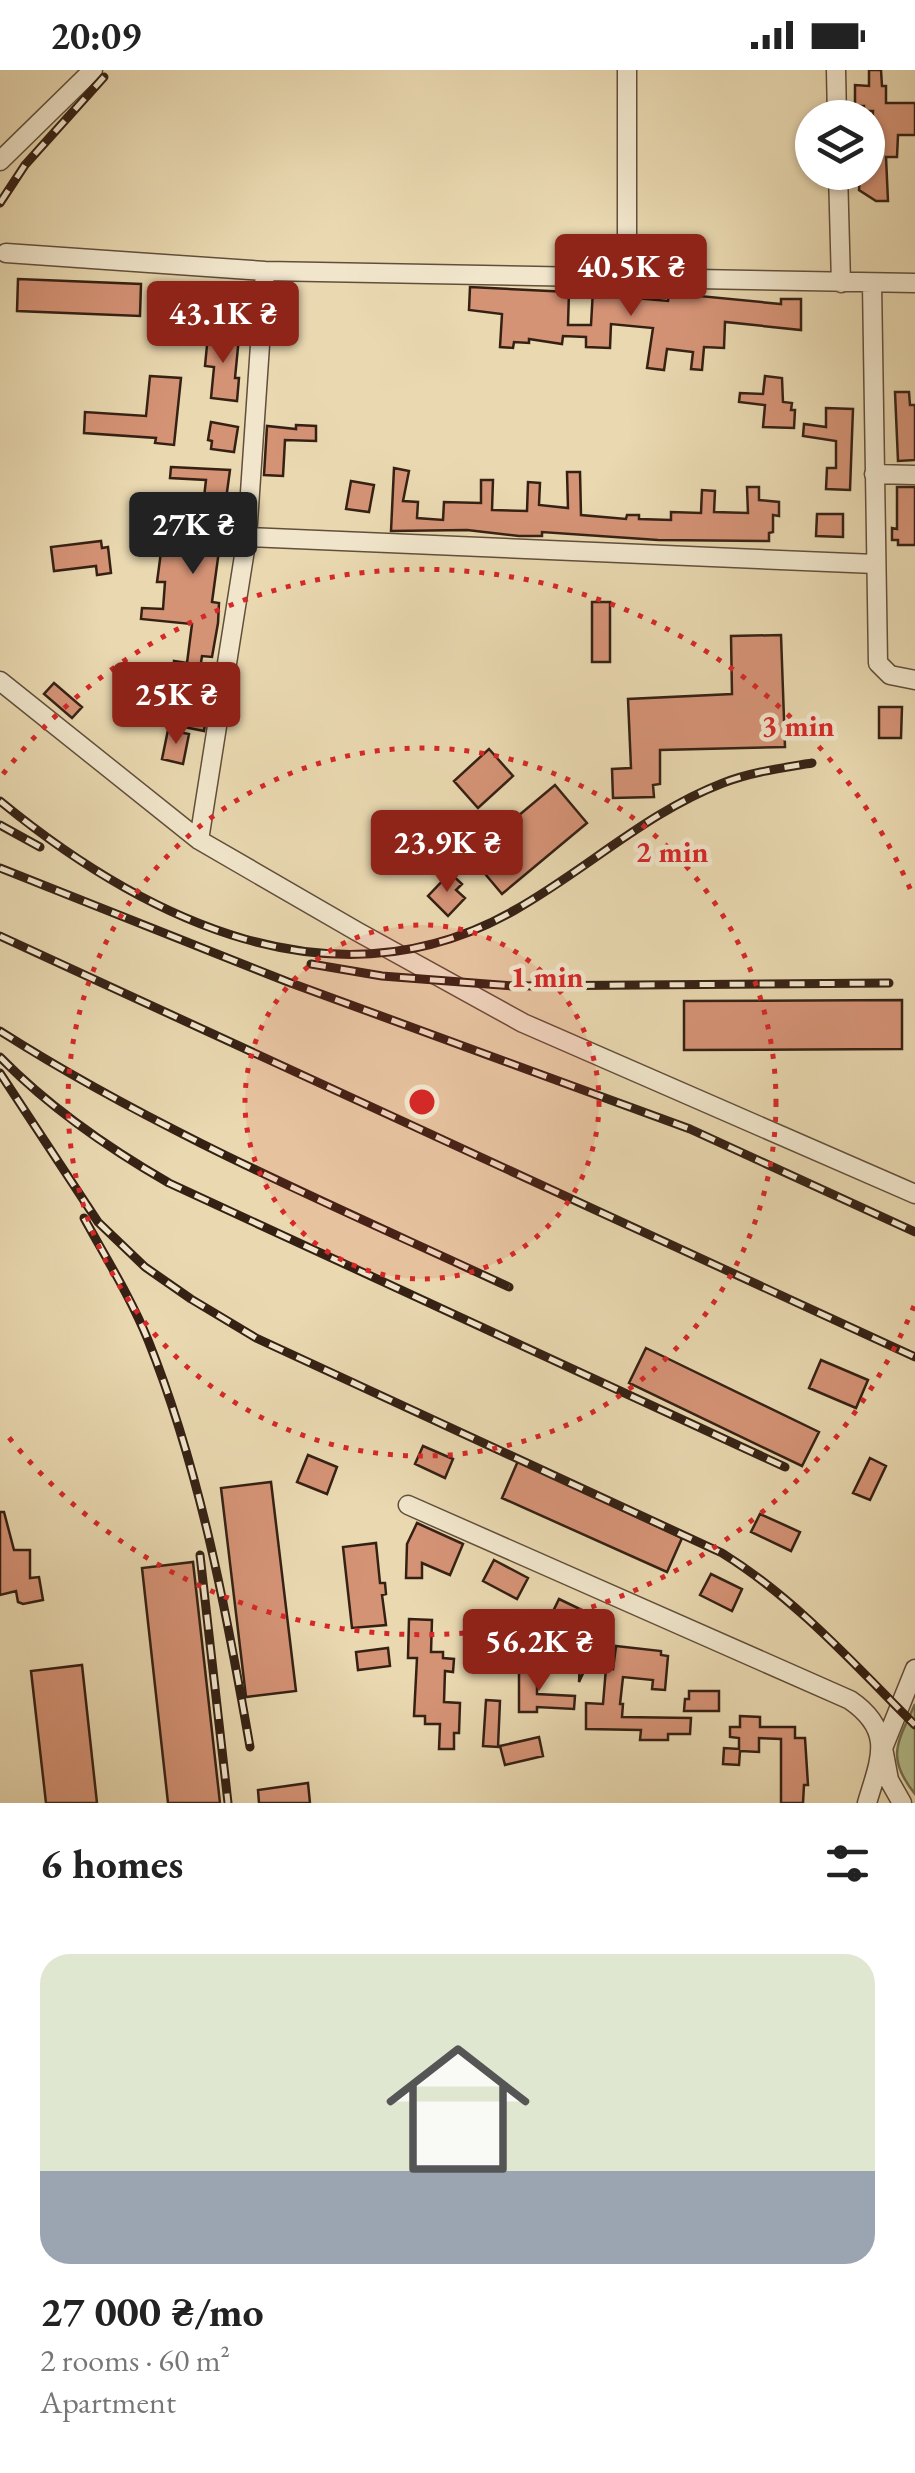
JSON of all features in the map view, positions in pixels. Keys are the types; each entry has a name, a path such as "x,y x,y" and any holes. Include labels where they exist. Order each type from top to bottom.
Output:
{"street":[{"path":"0,161 93,70"},
{"path":"627,70 627,277"},
{"path":"836,70 837,100"},
{"path":"838,190 841,283"},
{"path":"6,254 264,271 915,283"},
{"path":"200,840 247,537 264,271"},
{"path":"872,283 878,663 890,675 915,680"},
{"path":"874,474 915,475"},
{"path":"247,537 875,564"},
{"path":"0,680 200,840 523,1023 915,1194"},
{"path":"408,1505 850,1700 866,1710 876,1727 889,1780 902,1803"},
{"path":"867,1803 882,1748 915,1668"}],"green space":[{"path":"915,1704 915,1794 900,1770 897,1749"}],"building":[{"path":"869,70 881,70 886,103 915,103 915,135 898,135 897,157 886,157 888,201 876,201 859,190 885,190 885,100 855,100 855,85 869,86"},
{"path":"18,279 141,284 140,316 17,311"},
{"path":"230,283 252,285 250,314 237,313 238,305 228,304"},
{"path":"470,287 569,292 568,325 591,325 593,290 613,291 613,296 668,301 669,293 781,304 781,299 801,299 801,330 725,322 724,348 704,347 702,370 691,369 693,352 667,349 664,370 647,368 653,328 611,324 610,348 586,347 586,337 563,336 562,344 529,339 529,343 514,342 513,348 500,347 502,314 469,310"},
{"path":"208,335 239,337 237,401 211,398 214,367 205,366"},
{"path":"150,376 181,378 174,445 155,443 156,438 84,433 85,412 146,416"},
{"path":"765,376 782,378 783,402 792,403 791,410 795,410 794,428 763,427 765,405 739,402 740,393 763,394"},
{"path":"895,392 909,392 910,405 915,405 915,460 898,461"},
{"path":"826,408 853,409 850,490 826,489 827,468 836,468 836,441 803,436 804,424 826,427"},
{"path":"211,422 238,427 234,452 211,449"},
{"path":"296,425 316,426 316,441 285,440 283,476 264,475 267,426 296,429"},
{"path":"171,467 230,470 212,602 219,603 218,623 212,657 202,656 196,695 163,690 166,666 174,668 174,661 187,663 192,624 141,619 142,608 163,609 165,582 157,582 163,537 195,541 197,517 175,512 178,501 203,506 206,480 170,478"},
{"path":"394,468 409,471 403,501 418,502 417,518 443,520 444,502 481,503 481,480 493,480 492,510 527,511 528,482 540,483 539,505 568,508 567,472 580,472 581,515 626,519 627,515 639,515 639,519 671,520 671,512 701,513 702,490 715,491 714,512 748,513 747,487 759,487 759,500 779,502 779,516 773,515 769,541 658,540 542,532 542,536 519,536 467,530 391,531"},
{"path":"351,481 374,485 369,512 346,509"},
{"path":"897,487 915,487 915,545 898,545 898,540 892,540 892,528 897,529"},
{"path":"817,514 843,514 843,537 816,536"},
{"path":"101,541 102,548 108,547 111,573 97,575 96,566 54,571 51,547"},
{"path":"592,602 610,602 610,662 592,662"},
{"path":"781,635 785,747 660,750 660,784 653,785 654,797 613,798 612,769 631,768 628,699 732,694 731,636"},
{"path":"54,683 82,707 72,718 44,694"},
{"path":"190,699 208,703 204,731 184,727"},
{"path":"879,707 902,707 901,738 879,738"},
{"path":"168,730 189,734 183,764 162,759"},
{"path":"489,749 513,776 478,808 454,781"},
{"path":"555,785 587,823 502,894 470,856"},
{"path":"450,873 462,884 456,890 465,898 448,916 428,896"},
{"path":"902,1000 902,1049 684,1050 684,1001"},
{"path":"646,1348 819,1432 802,1466 629,1383"},
{"path":"821,1360 868,1380 856,1408 809,1388"},
{"path":"423,1446 453,1459 445,1478 415,1464"},
{"path":"308,1455 337,1467 327,1494 297,1482"},
{"path":"870,1458 886,1466 870,1500 853,1493"},
{"path":"518,1461 682,1538 667,1572 502,1498"},
{"path":"271,1482 296,1691 246,1697 221,1488"},
{"path":"0,1512 4,1512 14,1550 30,1550 30,1578 39,1577 43,1600 23,1604 18,1602 16,1591 0,1595"},
{"path":"760,1514 800,1532 791,1551 751,1532"},
{"path":"417,1523 463,1544 450,1575 422,1563 422,1578 406,1578 407,1544"},
{"path":"376,1543 380,1583 385,1583 386,1594 382,1595 386,1625 352,1628 343,1547"},
{"path":"494,1560 528,1578 517,1599 483,1581"},
{"path":"193,1562 220,1803 168,1803 142,1568"},
{"path":"711,1574 742,1589 732,1611 700,1595"},
{"path":"559,1599 607,1622 579,1682 580,1659 574,1659 574,1639 546,1626"},
{"path":"409,1619 432,1620 431,1652 443,1652 443,1658 454,1659 453,1672 445,1671 444,1702 460,1703 454,1749 439,1749 440,1724 425,1724 425,1716 414,1716 417,1658 408,1658"},
{"path":"616,1646 661,1651 661,1655 668,1656 665,1690 652,1689 653,1680 623,1677 622,1717 691,1718 690,1734 668,1734 668,1740 640,1740 641,1730 586,1729 586,1703 603,1704 606,1668 613,1669"},
{"path":"388,1648 390,1666 358,1670 356,1652"},
{"path":"82,1665 97,1803 46,1803 31,1671"},
{"path":"519,1668 537,1668 537,1694 575,1696 574,1709 537,1707 537,1712 519,1712"},
{"path":"689,1691 719,1691 719,1711 684,1711"},
{"path":"486,1700 500,1701 498,1747 483,1746"},
{"path":"740,1716 760,1717 760,1727 795,1727 795,1738 805,1738 808,1785 804,1785 803,1803 781,1803 781,1739 759,1738 759,1752 740,1751 739,1765 723,1764 724,1748 739,1749 739,1738 730,1737 730,1727 740,1727"},
{"path":"539,1737 543,1756 505,1765 500,1746"},
{"path":"308,1783 310,1803 259,1803 258,1790"}],"railway":[{"path":"0,203 25,165 104,77"},
{"path":"0,801 116,883 179,915 244,939 311,952 379,953 447,940 515,910 695,795 744,776 812,763"},
{"path":"0,825 40,847"},
{"path":"0,868 288,982 690,1129 915,1232"},
{"path":"0,936 915,1357"},
{"path":"311,964 382,976 513,986 889,983"},
{"path":"0,1031 186,1136 509,1287"},
{"path":"0,1057 80,1126 169,1183 785,1467"},
{"path":"0,1073 98,1222 145,1267 256,1338 722,1553 800,1612 915,1725"},
{"path":"84,1218 141,1324 182,1439 221,1592 250,1747"},
{"path":"200,1555 228,1803"}]}
